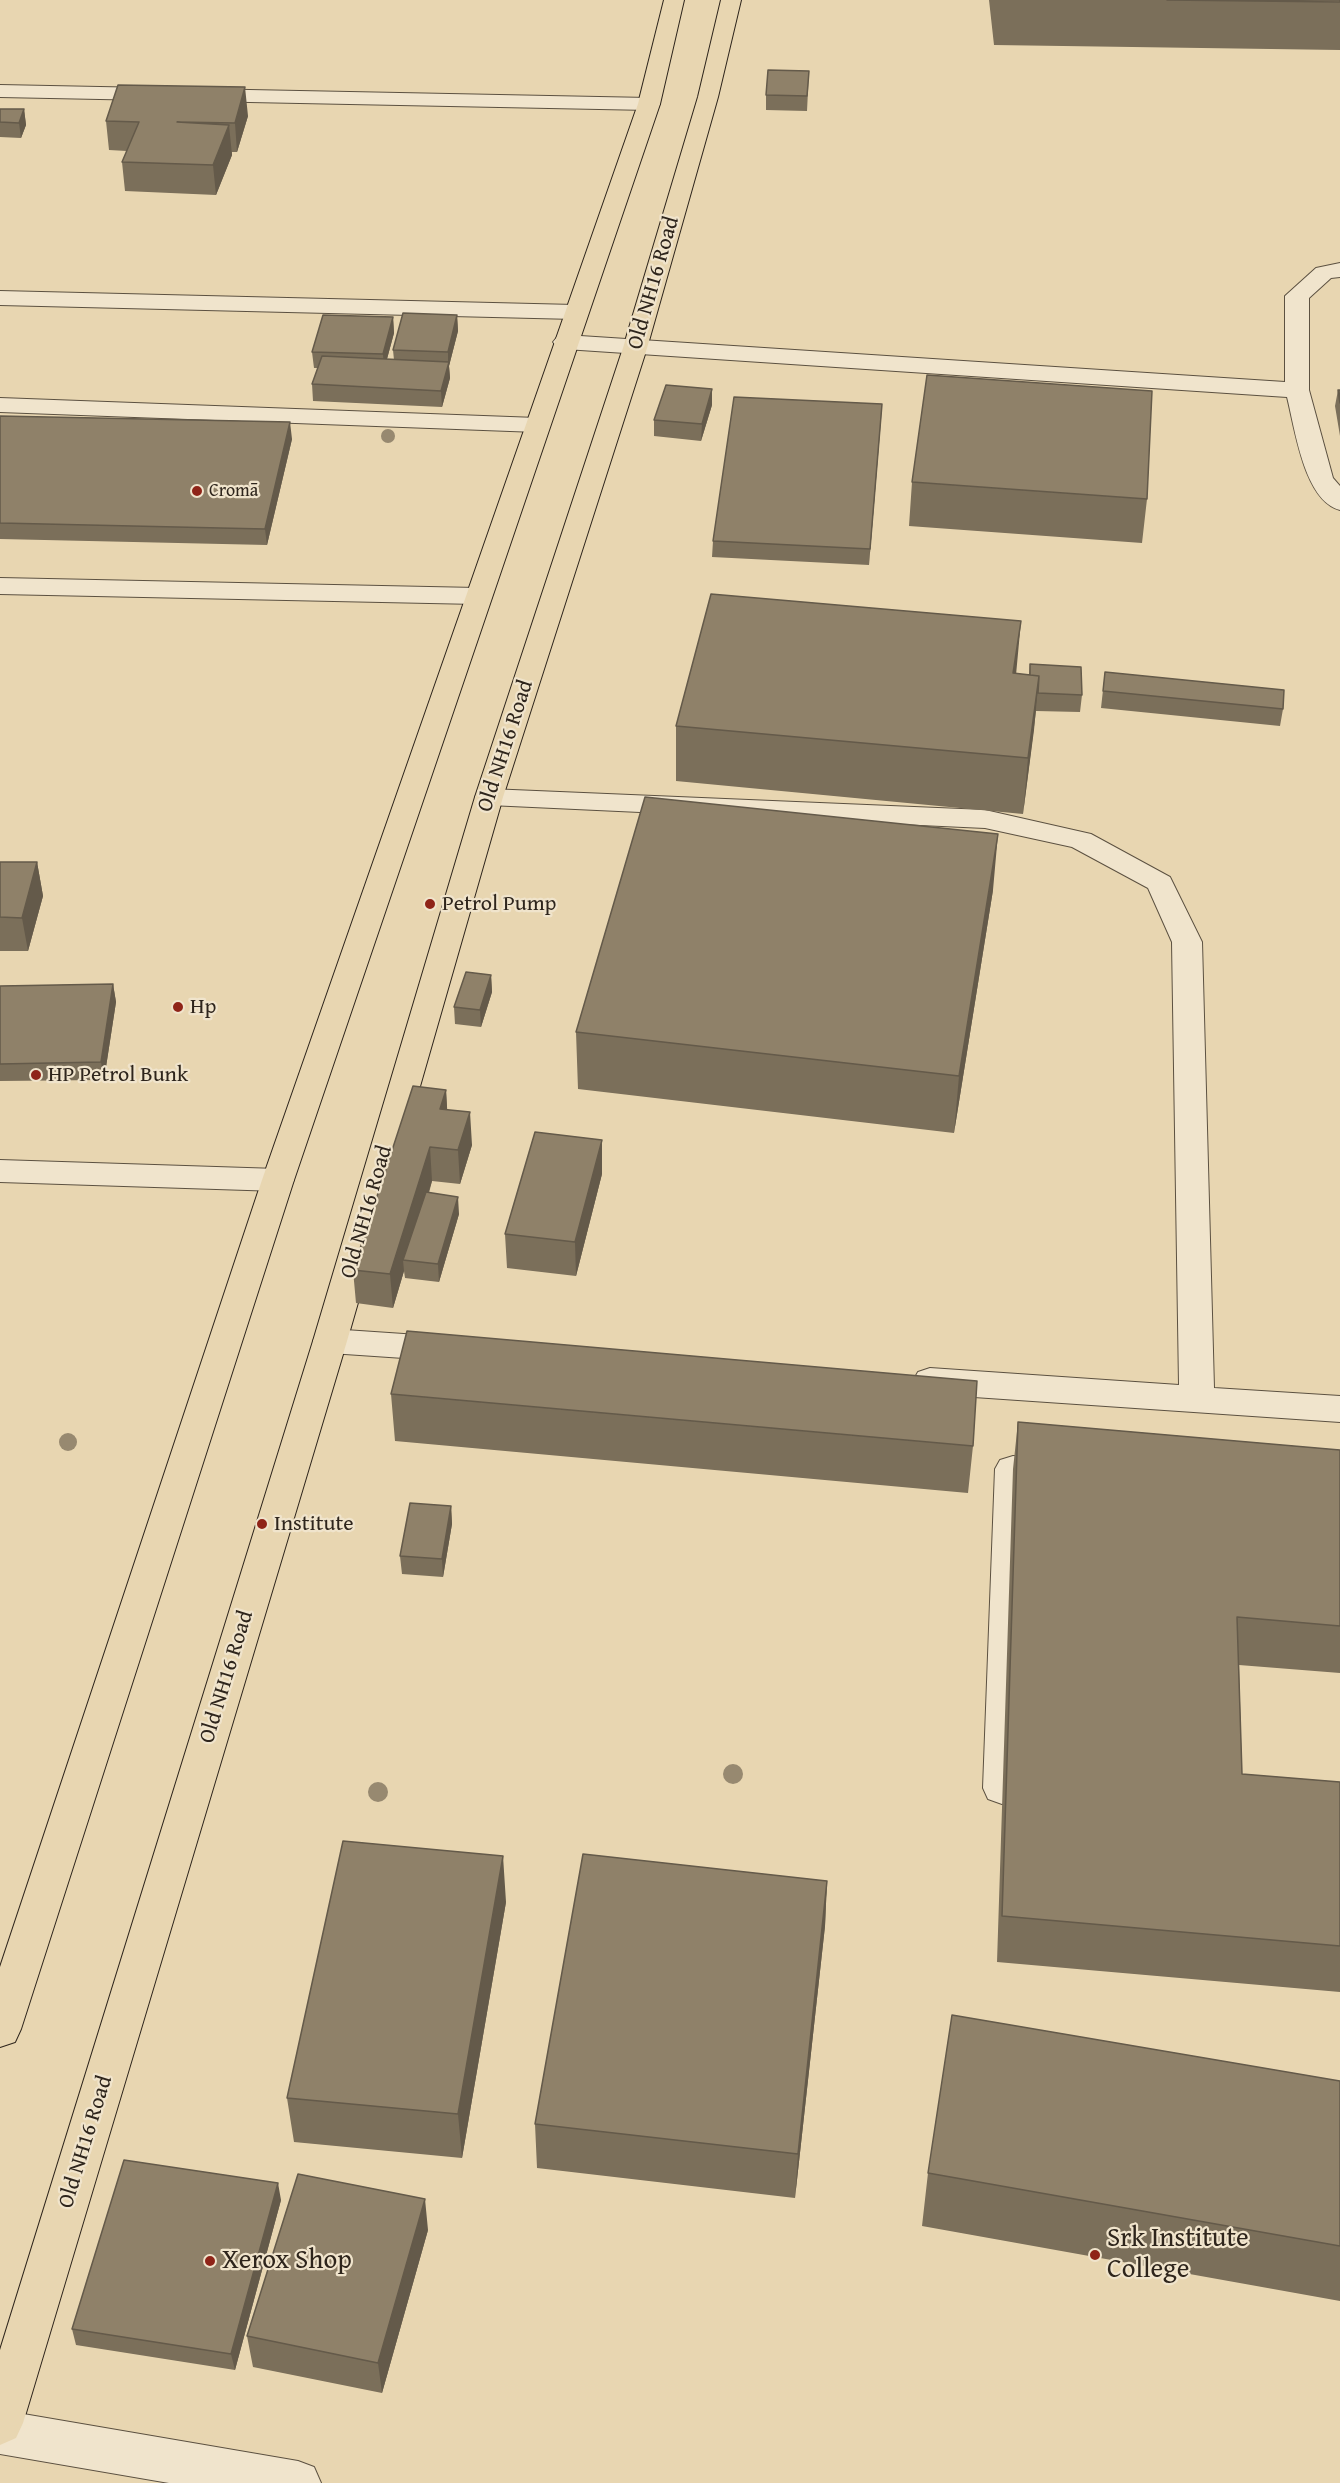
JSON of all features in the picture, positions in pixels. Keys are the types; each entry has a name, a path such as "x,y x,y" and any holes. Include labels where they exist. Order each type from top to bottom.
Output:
{"main road":[{"path":"0,2029 278,1180 373,909 477,596 649,104 674,0"},
{"name":"Old NH16 Road","path":"0,2423 330,1341 489,797 635,348 708,97 731,0"}],"street":[{"path":"0,91 649,104"},
{"path":"1340,270 1324,273 1297,296 1298,390 1321,480 1340,502"},
{"path":"0,298 575,312"},
{"path":"565,342 1298,390"},
{"path":"0,405 537,425"},
{"path":"0,586 477,596"},
{"path":"489,797 985,819 1081,840 1160,883 1187,942 1197,1399"},
{"path":"0,1171 278,1180"},
{"path":"330,1341 484,1351"},
{"path":"900,1379 1340,1409"},
{"path":"1001,1821 1013,1469 1095,1476"},
{"path":"0,2432 298,2483"}],"building":[{"path":"1167,0 1340,0 1340,2"},
{"path":"768,70 809,71 807,96 766,95"},
{"path":"118,85 245,87 235,123 177,122 229,125 213,165 122,162 139,122 106,121"},
{"path":"0,109 24,109 19,123 0,122"},
{"path":"403,313 457,315 448,352 393,350"},
{"path":"323,315 393,317 383,354 312,352"},
{"path":"322,356 449,362 441,391 312,384"},
{"path":"927,375 1152,391 1147,499 912,482"},
{"path":"666,385 712,389 702,424 654,420"},
{"path":"734,397 882,404 870,549 713,541"},
{"path":"0,416 290,422 265,529 0,523"},
{"path":"711,594 1021,621 1013,673 1039,676 1028,758 676,726"},
{"path":"1030,664 1081,667 1082,695 1038,693 1039,676 1030,675"},
{"path":"1105,672 1284,690 1283,709 1103,691"},
{"path":"645,797 998,834 959,1076 576,1032"},
{"path":"0,862 37,862 22,918 0,917"},
{"path":"466,972 491,975 480,1010 454,1007"},
{"path":"113,984 101,1062 0,1064 0,986"},
{"path":"413,1086 446,1090 440,1109 470,1112 458,1150 430,1147 390,1274 353,1270"},
{"path":"535,1132 602,1140 575,1242 505,1234"},
{"path":"426,1192 458,1197 438,1264 403,1260"},
{"path":"407,1331 977,1381 973,1446 391,1394"},
{"path":"1018,1422 1340,1450 1340,1626 1237,1617 1242,1774 1340,1782 1340,1946 1002,1916"},
{"path":"410,1503 451,1506 442,1559 400,1556"},
{"path":"343,1841 503,1856 458,2114 287,2098"},
{"path":"583,1854 827,1881 798,2154 535,2124"},
{"path":"952,2015 1340,2081 1340,2246 928,2173"},
{"path":"124,2160 278,2183 231,2354 72,2329"},
{"path":"298,2174 425,2199 378,2363 247,2336"}],"place":[{"name":"Cromā","path":"197,491"},
{"name":"Petrol Pump","path":"430,904"},
{"name":"Hp","path":"178,1007"},
{"name":"HP Petrol Bunk","path":"36,1075"},
{"name":"Institute","path":"262,1524"},
{"name":"Srk Institute College","path":"1095,2255"},
{"name":"Xerox Shop","path":"210,2261"}]}
